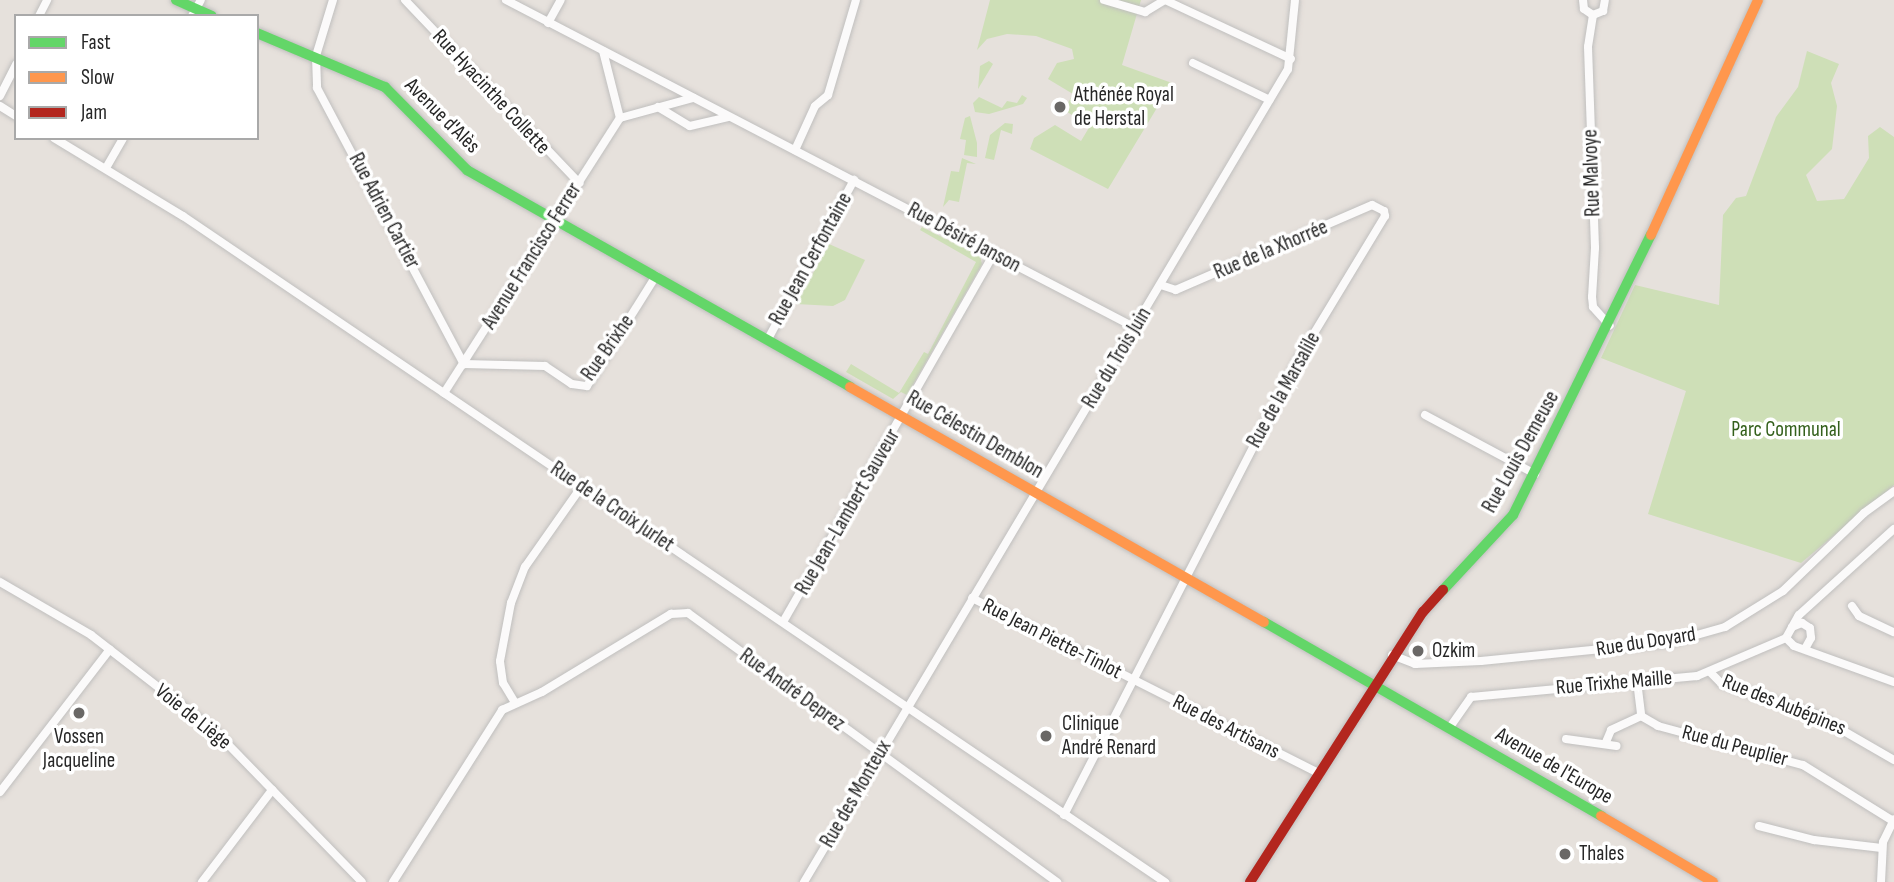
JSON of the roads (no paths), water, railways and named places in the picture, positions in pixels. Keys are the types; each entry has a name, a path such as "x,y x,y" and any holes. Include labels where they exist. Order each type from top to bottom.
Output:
{"street":[{"path":"176,0 197,8"},
{"path":"316,56 333,0"},
{"name":"Rue Hyacinthe Collette","path":"405,0 579,183"},
{"name":"Rue Désiré Janson","path":"506,0 1134,327"},
{"path":"548,23 561,0"},
{"path":"795,150 815,106 828,95 856,0"},
{"path":"1104,0 1145,12 1165,0 1291,59"},
{"name":"Rue du Trois Juin","path":"908,706 1270,100 1291,59 1295,0"},
{"path":"1583,0 1584,9 1593,15 1603,11 1605,0"},
{"name":"Rue Louis Demeuse","path":"1250,882 1392,655 1423,612 1513,515 1610,326 1758,0"},
{"name":"Rue Malvoye","path":"1593,15 1588,38 1595,248 1592,297 1593,307 1610,326"},
{"name":"Avenue d'Alès","path":"259,34 386,87 467,170 556,219"},
{"path":"603,51 620,118 693,98"},
{"name":"Rue Adrien Cartier","path":"316,56 317,88 464,364"},
{"path":"1193,63 1270,100"},
{"path":"0,96 14,68"},
{"path":"658,107 690,126 728,117"},
{"name":"Avenue Francisco Ferrer","path":"444,393 620,118"},
{"name":"Rue de la Croix Jurlet","path":"57,140 106,168 444,393 1166,882"},
{"path":"106,168 122,140"},
{"name":"Rue Jean Cerfontaine","path":"768,339 854,180"},
{"name":"Rue de la Xhorrée","path":"1161,285 1176,290 1367,207 1381,207"},
{"name":"Rue de la Marsalile","path":"1185,576 1299,358 1385,216 1381,207"},
{"name":"Rue Célestin Demblon","path":"556,219 1374,686"},
{"name":"Rue Jean-Lambert Sauveur","path":"783,622 995,254"},
{"name":"Rue Brixhe","path":"464,364 545,366 572,384 587,386 656,276"},
{"path":"1425,415 1535,474"},
{"path":"393,882 502,710 514,702 503,683 500,661 511,603 525,567 582,486"},
{"name":"Rue du Doyard","path":"1392,655 1415,664 1481,661 1672,642 1725,627 1783,591 1894,491"},
{"path":"1894,529 1799,615 1786,638 1794,646 1805,647 1894,682"},
{"path":"1065,815 1185,576"},
{"name":"Voie de Liège","path":"0,582 110,649 216,732 362,882"},
{"name":"Rue Jean Piette-Tinlot","path":"972,598 1133,680"},
{"path":"1852,606 1859,616 1894,632"},
{"name":"Rue André Deprez","path":"514,702 542,692 671,614 688,613 1057,882"},
{"path":"1790,629 1798,623 1810,628 1811,638 1805,647"},
{"name":"Rue Trixhe Maille","path":"1450,727 1471,697 1710,672 1786,638"},
{"path":"0,792 110,649"},
{"name":"Rue des Aubépines","path":"1710,672 1721,683 1816,715 1894,760"},
{"name":"Rue des Artisans","path":"1133,680 1320,774"},
{"path":"1606,742 1611,730 1641,716 1637,681"},
{"name":"Avenue de l'Europe","path":"1374,686 1450,727 1713,882"},
{"name":"Rue des Monteux","path":"804,882 908,706"},
{"name":"Rue du Peuplier","path":"1641,716 1658,726 1796,762 1893,820"},
{"path":"1566,739 1606,742 1618,746"},
{"path":"202,882 272,790"},
{"path":"1881,882 1882,848 1893,820"},
{"path":"1759,826 1814,840 1882,848"}],"place":[{"name":"Athénée Royal de Herstal","path":"1060,107"},
{"name":"Ozkim","path":"1418,651"},
{"name":"Vossen Jacqueline","path":"79,713"},
{"name":"Clinique André Renard","path":"1046,736"},
{"name":"Thales","path":"1565,854"}],"park label":[{"name":"Parc Communal","path":"1786,430"}]}
